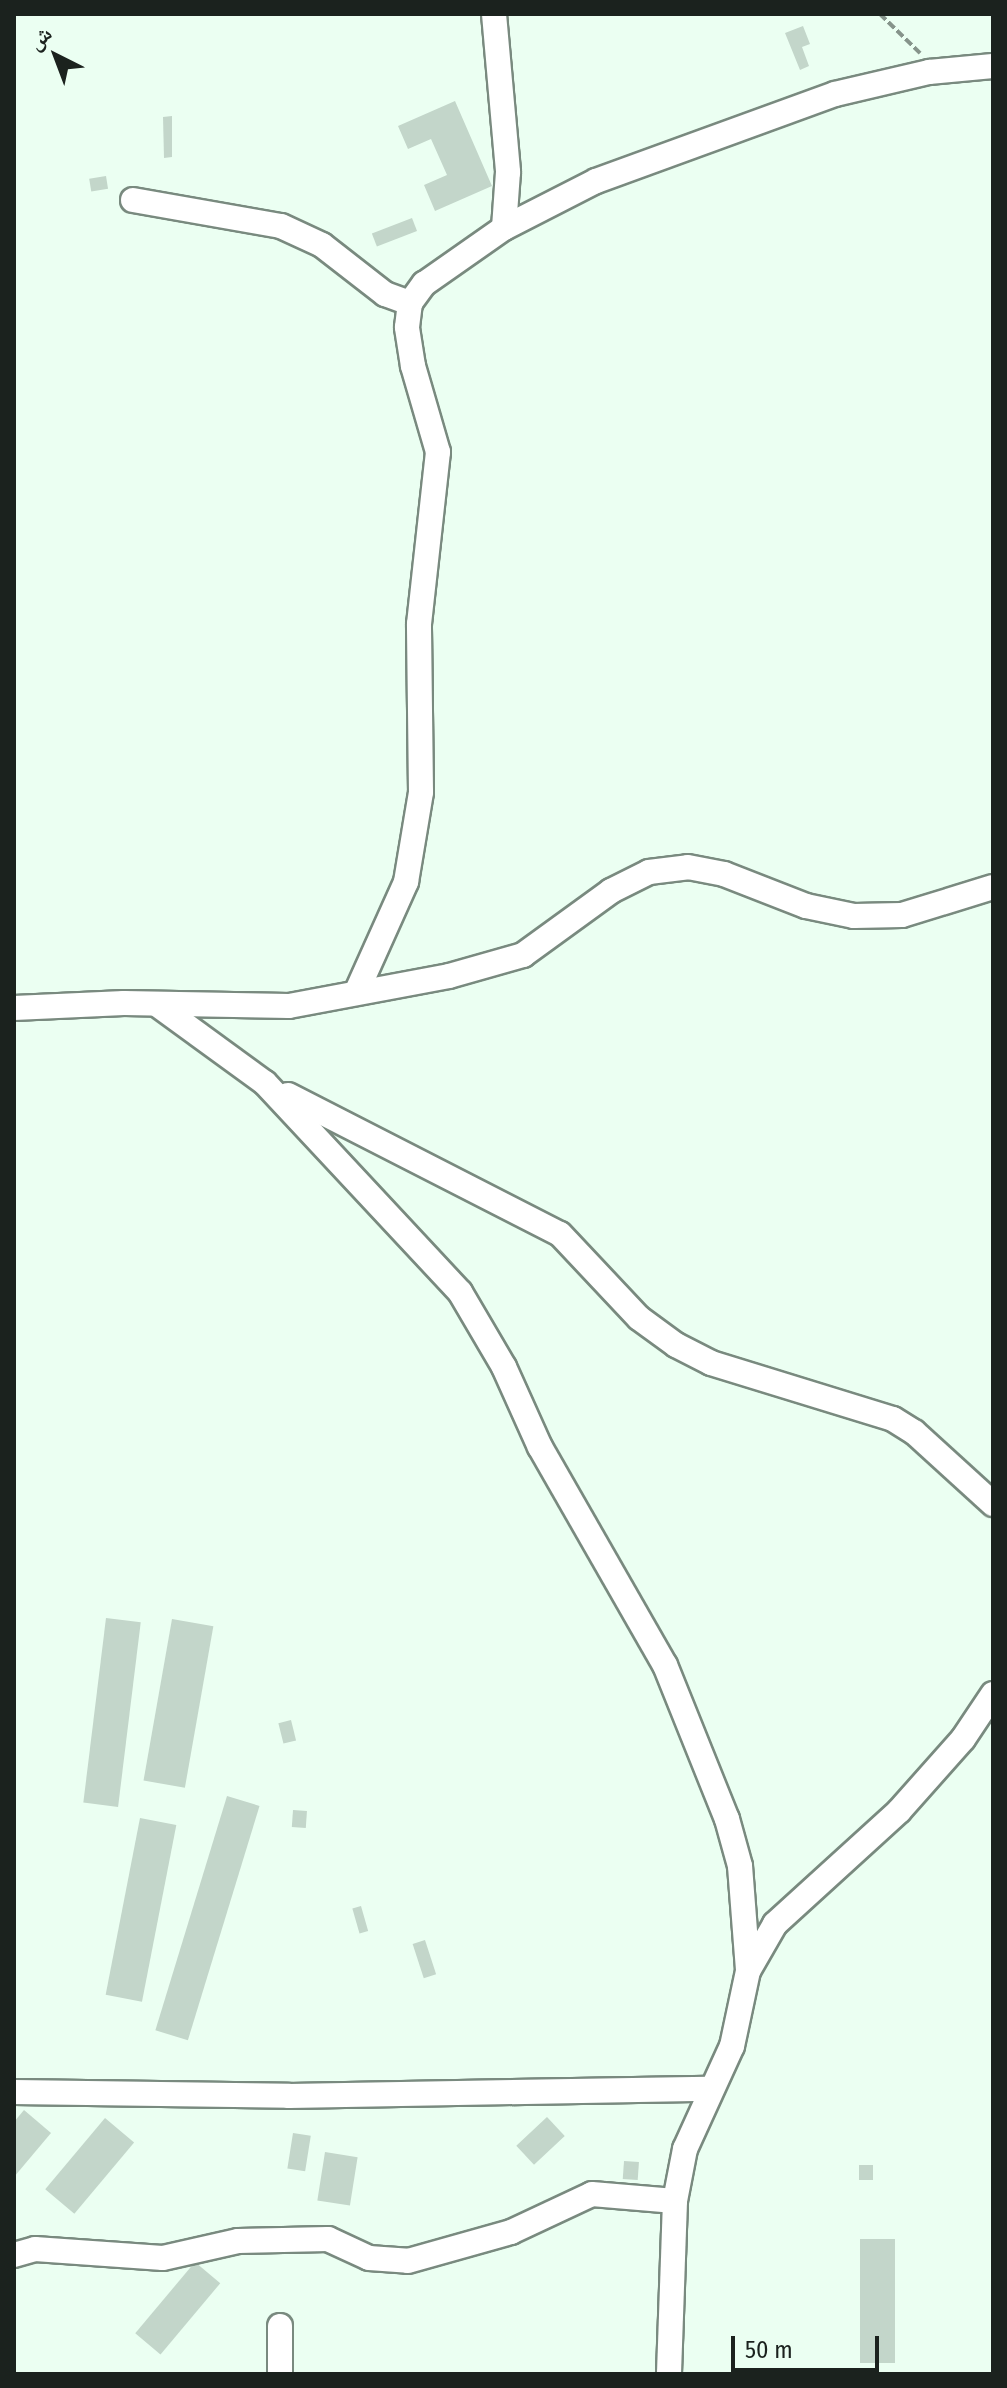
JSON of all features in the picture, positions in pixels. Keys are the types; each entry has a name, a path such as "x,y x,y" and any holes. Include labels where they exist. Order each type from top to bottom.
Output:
{"street":[{"path":"494,14 508,172 504,228"},
{"path":"357,991 406,882 421,792 419,624 438,452 413,366 407,327 410,303 424,284 504,228 596,181 835,94 950,70 993,66"},
{"path":"133,200 292,230 322,245 385,294 410,303"},
{"path":"14,1008 289,1006 449,976 523,955 611,891 649,872 688,867 724,874 806,906 854,916 902,915 993,887"},
{"path":"158,1005 265,1083 560,1234 639,1318 676,1345 711,1363 893,1419 914,1432 993,1504"},
{"path":"265,1083 460,1292 504,1367 540,1447 665,1665 712,1781 740,1866 748,1971 732,2046 709,2089 685,2149 675,2201 669,2374"},
{"path":"748,1971 775,1924 899,1811 963,1739 993,1694"},
{"path":"14,2092 289,2096 709,2089"},
{"path":"14,2255 35,2249 163,2258 238,2241 328,2239 369,2258 408,2261 511,2232 592,2194 675,2201"},
{"path":"280,2326 280,2374"}],"path":[{"path":"880,14 912,48 950,70"}],"building":[{"path":"803,26 810,44 802,47 809,66 800,70 785,33"},
{"path":"455,101 492,186 435,211 424,185 447,175 431,139 408,149 398,126"},
{"path":"172,116 172,157 164,158 163,117"},
{"path":"106,176 108,189 91,191 89,179"},
{"path":"412,218 417,231 377,246 372,233"},
{"path":"106,1618 141,1622 118,1807 83,1803"},
{"path":"172,1619 213,1626 185,1788 144,1781"},
{"path":"291,1720 296,1740 283,1744 278,1723"},
{"path":"227,1796 260,1806 188,2040 155,2030"},
{"path":"293,1810 307,1811 306,1828 292,1827"},
{"path":"140,1818 176,1825 142,2002 106,1995"},
{"path":"361,1906 368,1931 360,1933 352,1908"},
{"path":"425,1940 436,1974 424,1978 413,1944"},
{"path":"24,2110 51,2133 14,2177 14,2122"},
{"path":"547,2117 565,2136 534,2165 516,2146"},
{"path":"105,2118 134,2142 74,2214 45,2189"},
{"path":"293,2133 311,2136 305,2171 287,2169"},
{"path":"325,2152 358,2157 350,2206 317,2200"},
{"path":"624,2161 639,2162 638,2180 623,2179"},
{"path":"859,2165 873,2165 873,2180 859,2180"},
{"path":"860,2239 895,2239 895,2363 860,2363"},
{"path":"195,2262 220,2283 161,2354 135,2333"}]}
